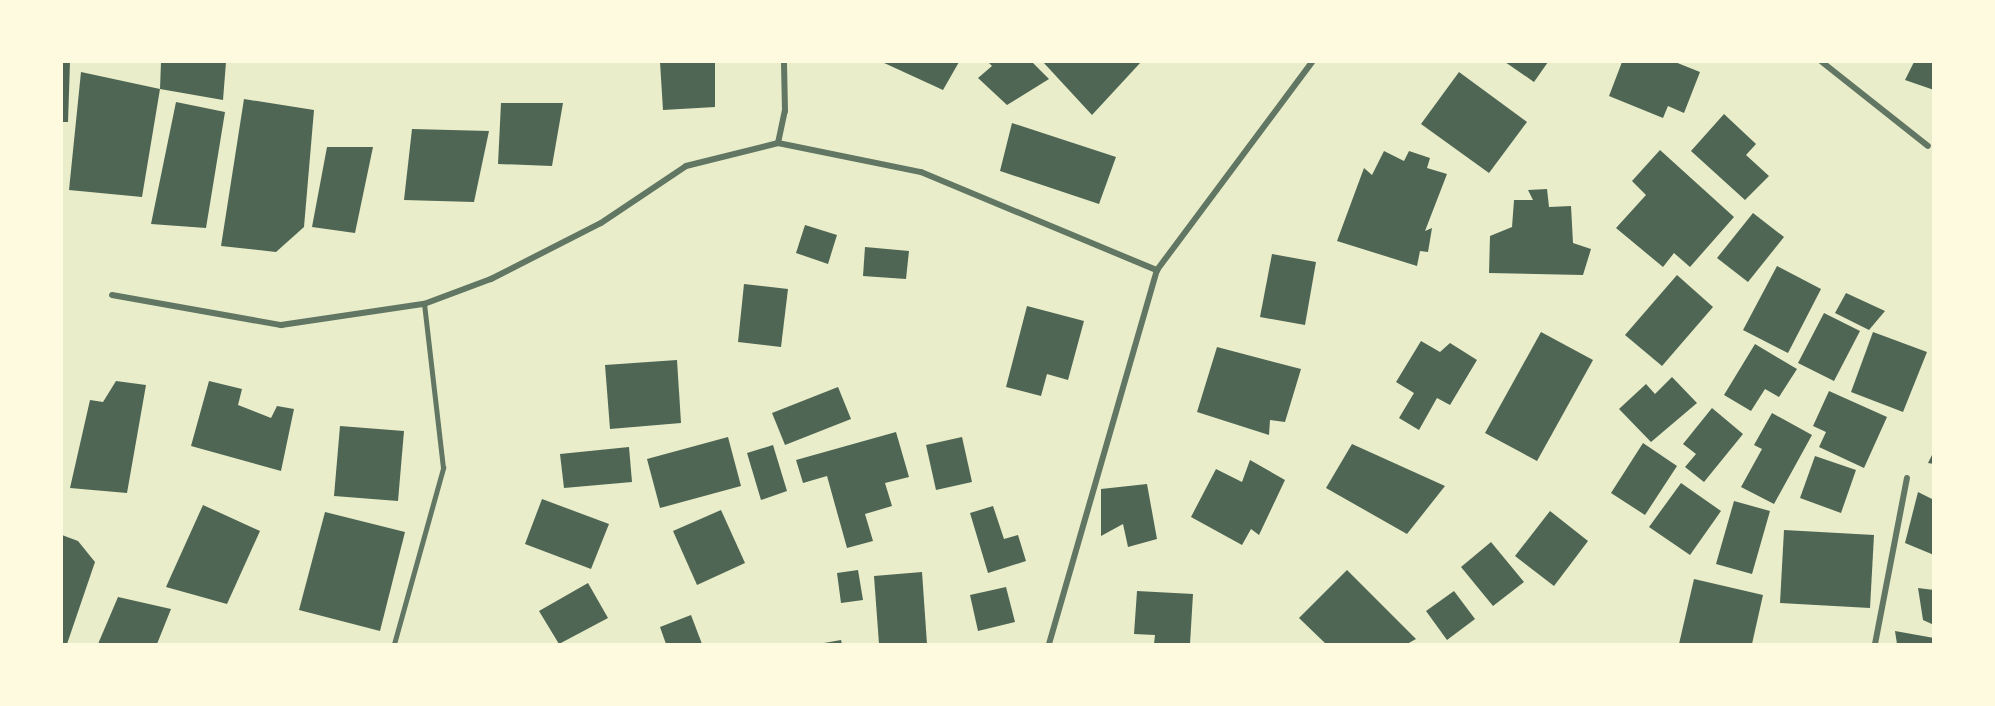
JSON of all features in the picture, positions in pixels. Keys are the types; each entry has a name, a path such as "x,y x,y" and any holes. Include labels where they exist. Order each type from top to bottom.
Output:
{"street":[{"path":"778,143 785,111 784,62"},
{"path":"1049,645 1157,270 1312,62"},
{"path":"1822,62 1928,146"},
{"path":"111,295 281,325 424,304 491,279 601,223 686,166 778,143 921,172 1157,270"},
{"path":"1875,645 1907,478"}],"lane":[{"path":"394,645 443,468 424,304"}],"building":[{"path":"62,62 70,62 68,122 62,122"},
{"path":"161,62 226,62 223,100 160,89"},
{"path":"660,62 715,62 715,107 663,110"},
{"path":"882,62 959,62 943,90"},
{"path":"988,62 1032,62 1049,79 1007,105 978,78 992,66"},
{"path":"1043,62 1141,62 1092,115"},
{"path":"1505,62 1548,62 1534,82"},
{"path":"1622,62 1675,62 1700,72 1684,113 1668,106 1663,118 1609,96"},
{"path":"1914,62 1934,62 1934,90 1905,80"},
{"path":"81,72 160,89 142,197 69,190"},
{"path":"1459,72 1527,122 1489,173 1421,124"},
{"path":"244,99 314,110 304,227 276,252 221,246"},
{"path":"176,102 225,112 206,228 151,224"},
{"path":"501,103 563,103 552,166 498,164"},
{"path":"1724,114 1756,144 1746,155 1769,176 1745,200 1691,151"},
{"path":"1012,123 1116,157 1099,204 1000,171"},
{"path":"412,129 489,131 474,202 404,200"},
{"path":"327,147 373,147 355,233 312,227"},
{"path":"1660,150 1734,217 1690,267 1674,253 1663,267 1616,228 1646,195 1632,181"},
{"path":"1384,151 1404,161 1409,151 1430,158 1427,168 1447,174 1425,231 1432,228 1428,252 1420,251 1417,266 1337,241 1364,168 1372,175"},
{"path":"1547,189 1549,207 1571,206 1573,243 1591,249 1583,275 1489,273 1490,236 1512,227 1514,200 1533,200 1528,190"},
{"path":"1753,213 1784,237 1748,282 1717,258"},
{"path":"805,225 837,235 828,264 796,253"},
{"path":"865,247 909,251 906,279 863,276"},
{"path":"1272,254 1316,262 1305,325 1260,317"},
{"path":"1777,266 1821,289 1788,353 1743,330"},
{"path":"1677,275 1713,307 1662,366 1625,335"},
{"path":"744,284 788,289 781,347 738,342"},
{"path":"1846,293 1885,311 1869,330 1835,313"},
{"path":"1027,306 1084,321 1068,380 1047,374 1041,396 1006,387"},
{"path":"1824,313 1860,331 1834,381 1798,363"},
{"path":"1541,332 1593,360 1537,461 1485,433"},
{"path":"1873,332 1927,352 1903,412 1851,392"},
{"path":"1421,341 1440,352 1450,343 1477,360 1450,405 1437,398 1419,430 1399,418 1414,393 1396,382"},
{"path":"1755,344 1797,369 1779,397 1765,389 1751,411 1724,395"},
{"path":"1217,347 1301,369 1285,422 1270,420 1269,435 1197,412"},
{"path":"677,360 681,423 610,429 605,365"},
{"path":"1672,377 1697,403 1651,442 1619,409 1646,384 1655,394"},
{"path":"116,381 146,385 127,493 70,488 90,400 103,402"},
{"path":"209,381 242,389 238,405 271,418 277,406 294,409 281,471 191,446"},
{"path":"838,387 851,419 785,445 772,413"},
{"path":"1829,391 1887,417 1864,468 1819,447 1826,432 1813,426"},
{"path":"1712,408 1743,434 1704,482 1685,467 1696,454 1683,444"},
{"path":"1772,413 1812,435 1774,504 1741,487 1762,449 1754,445"},
{"path":"340,426 404,431 398,501 334,496"},
{"path":"896,432 909,477 885,483 892,506 865,514 873,541 847,548 827,476 803,483 796,460"},
{"path":"728,437 741,486 660,508 647,459"},
{"path":"962,437 972,482 936,490 926,445"},
{"path":"1643,443 1677,466 1645,515 1611,493"},
{"path":"1352,444 1445,486 1407,534 1326,488"},
{"path":"773,445 787,491 761,500 747,453"},
{"path":"629,447 632,482 564,488 560,454"},
{"path":"1934,451 1934,464 1928,463"},
{"path":"1815,456 1856,470 1841,513 1800,498"},
{"path":"1250,460 1285,480 1259,535 1251,529 1242,545 1191,517 1216,469 1242,482"},
{"path":"1681,483 1721,511 1690,555 1649,527"},
{"path":"1147,484 1157,539 1128,547 1123,524 1101,536 1101,489"},
{"path":"1918,492 1934,500 1934,555 1905,543"},
{"path":"542,499 609,524 591,569 525,544"},
{"path":"1734,501 1770,511 1752,574 1716,564"},
{"path":"203,505 260,531 227,604 166,587"},
{"path":"993,506 1004,539 1018,535 1026,561 988,573 970,513"},
{"path":"721,510 745,563 697,585 673,531"},
{"path":"1550,511 1588,541 1554,586 1515,556"},
{"path":"325,512 405,532 380,631 299,610"},
{"path":"1784,530 1874,535 1870,608 1780,603"},
{"path":"62,535 78,541 95,562 67,644 62,644"},
{"path":"1491,542 1524,582 1493,606 1461,567"},
{"path":"858,570 863,600 841,603 837,573"},
{"path":"1347,570 1416,639 1407,644 1326,644 1299,618"},
{"path":"922,572 927,644 879,644 874,576"},
{"path":"1694,579 1763,595 1752,644 1679,644"},
{"path":"588,583 608,618 559,644 539,611"},
{"path":"1006,587 1015,622 978,631 970,595"},
{"path":"1918,588 1934,590 1934,625 1923,620"},
{"path":"1137,591 1193,594 1190,644 1154,644 1155,635 1134,634"},
{"path":"1454,591 1475,619 1447,640 1426,611"},
{"path":"118,597 171,609 157,644 98,644"},
{"path":"691,615 702,644 666,644 660,627"},
{"path":"1895,631 1934,638 1934,644 1897,644"},
{"path":"841,640 842,644 824,643"}]}
